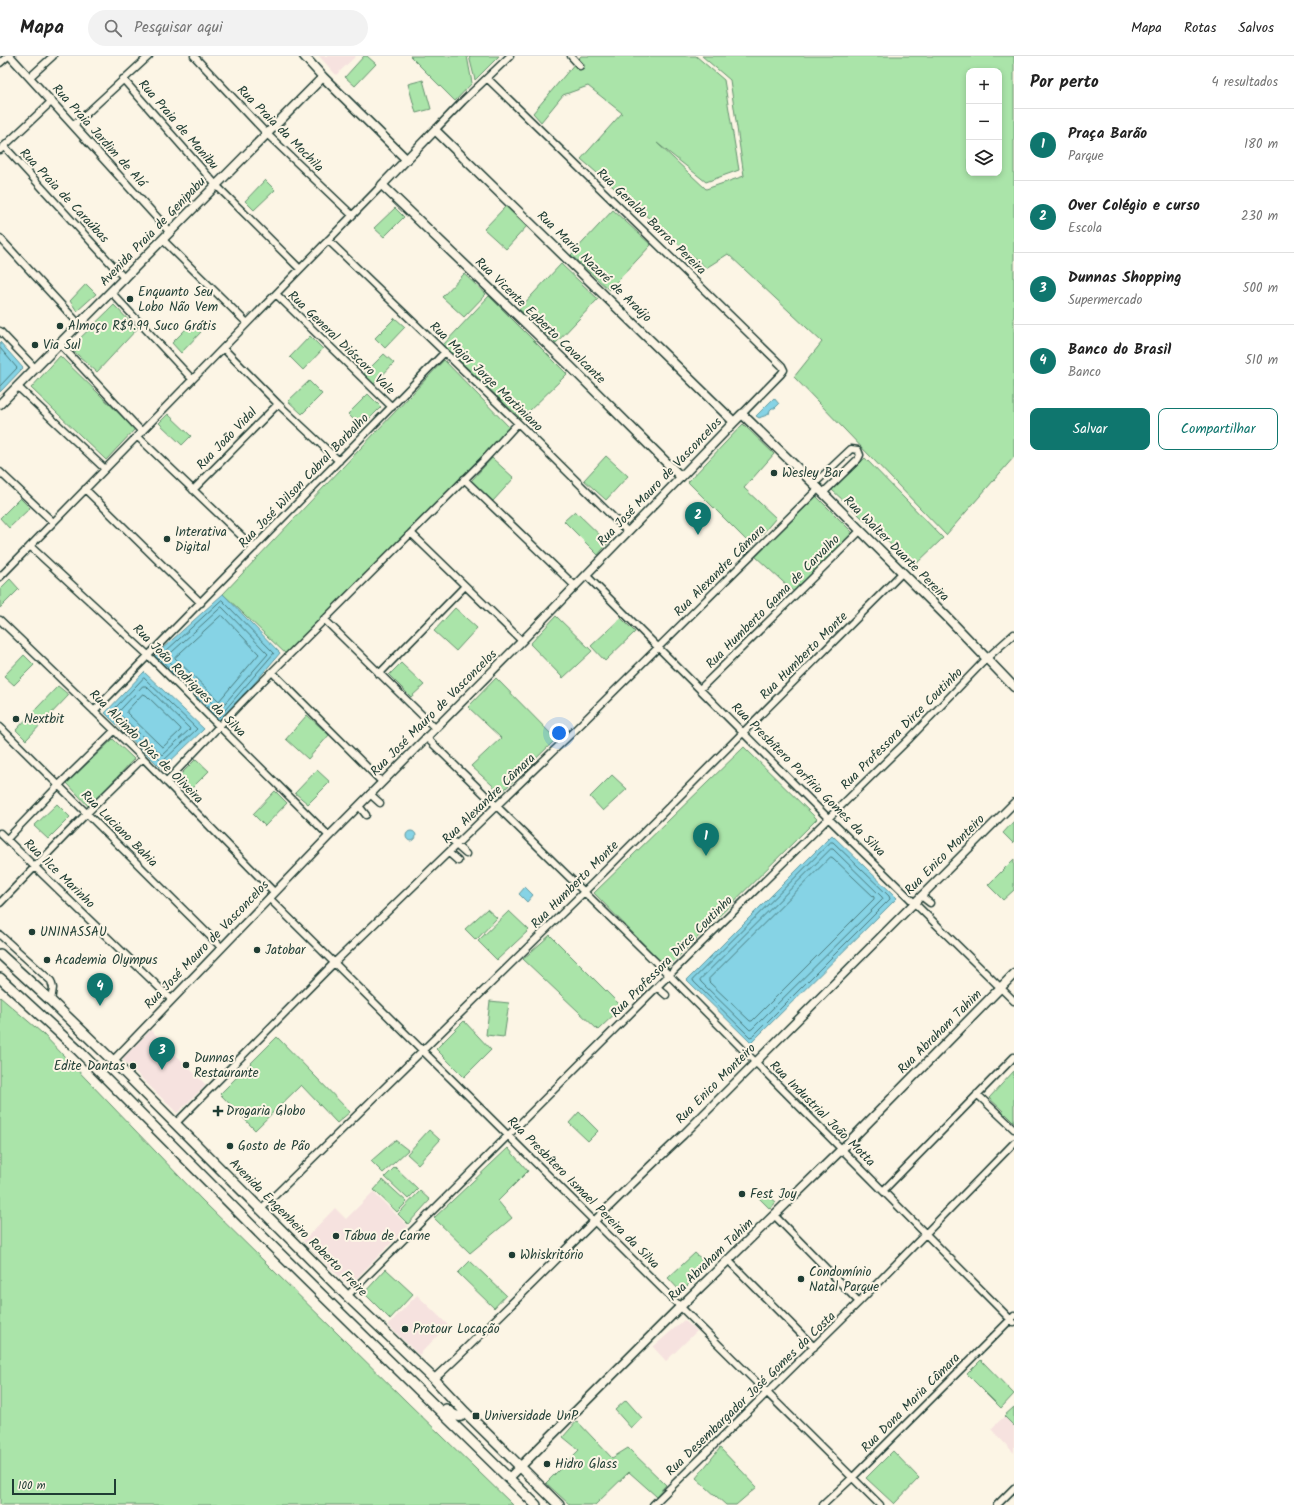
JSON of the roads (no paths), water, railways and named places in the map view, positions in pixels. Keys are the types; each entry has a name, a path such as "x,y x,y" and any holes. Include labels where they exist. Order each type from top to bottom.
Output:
{"main road":[{"path":"304,56 323,77 407,160"},
{"name":"Avenida Praia de Genipabu","path":"0,404 111,292 126,279 170,232 323,77"},
{"path":"382,185 435,130"},
{"name":"Rua Maria Nazaré de Araújo","path":"435,130 734,422"},
{"name":"Rua Vicente Egberto Cavalcante","path":"382,185 568,364 681,477"},
{"name":"Rua José Mauro de Vasconcelos","path":"681,477 742,414"},
{"name":"Rua Walter Duarte Pereira","path":"742,414 819,488 1014,687"},
{"name":"Avenida Engenheiro Roberto Freire","path":"0,954 113,1061 260,1210 434,1379 465,1412 559,1505"},
{"name":"Rua Abraham Tahim","path":"509,1478 681,1306 842,1150 1014,974"},
{"path":"0,978 78,1050 269,1243 536,1505"},
{"path":"418,1388 427,1392 455,1416 460,1417 465,1412"}],"street":[{"path":"0,63 9,56"},
{"name":"Rua Praia Jardim de Alá","path":"9,56 74,125 170,232"},
{"path":"30,77 53,56"},
{"path":"74,125 149,56"},
{"name":"Rua Praia da Mochila","path":"194,56 267,134 352,215"},
{"path":"435,130 510,56"},
{"path":"571,56 580,66"},
{"name":"Rua Geraldo Barros Pereira","path":"487,78 776,359 783,367 783,371 772,384"},
{"name":"Rua Praia de Manibu","path":"123,79 216,185 300,269"},
{"path":"2,148 52,101"},
{"name":"Rua Praia de Caraúbas","path":"2,148 126,279"},
{"path":"0,576 382,185"},
{"path":"0,238 79,324"},
{"path":"163,240 247,323"},
{"name":"Rua Major Jorge Martiniano","path":"328,240 518,423 627,532"},
{"path":"111,292 192,379"},
{"name":"Rua General Dióscoro Vale","path":"276,294 327,346 392,407"},
{"path":"0,331 35,368"},
{"path":"60,343 140,434 193,490 254,548"},
{"path":"223,348 278,404 339,461"},
{"name":"Rua José Wilson Cabral Barbalho","path":"94,711 445,352"},
{"name":"Rua José Mauro de Vasconcelos","path":"742,414 772,384"},
{"path":"17,386 105,469"},
{"name":"Rua João Vidal","path":"193,490 278,404"},
{"path":"166,782 244,699 411,533 518,423"},
{"path":"851,449 858,450 860,455 858,459 819,488 851,449"},
{"path":"0,472 53,522"},
{"name":"Rua José Mauro de Vasconcelos","path":"113,1061 329,836 522,641 681,477"},
{"path":"464,479 575,586"},
{"name":"Rua Alexandre Câmara","path":"175,1124 334,963 457,846 819,488"},
{"path":"85,489 201,603"},
{"name":"Rua Humberto Gama de Carvalho","path":"700,688 860,531"},
{"path":"411,533 522,641"},
{"name":"Rua João Rodrigues da Silva","path":"30,546 149,656 329,836"},
{"name":"Rua Humberto Monte","path":"260,1210 584,892 902,573"},
{"name":"Rua Presbítero Porfírio Gomes da Silva","path":"586,575 828,818 1014,1001"},
{"path":"379,674 465,586"},
{"path":"324,619 435,728"},
{"name":"Rua Alcindo Dias de Oliveira","path":"0,620 143,758 272,895"},
{"name":"Rua Professora Dirce Coutinho","path":"347,1296 669,975 910,738 987,658 1014,634"},
{"path":"272,672 382,782"},
{"name":"Rua Luciano Bahia","path":"0,727 222,947"},
{"path":"7,839 114,731"},
{"name":"Rua Industrial João Motta","path":"426,737 669,975 842,1150 1013,1319"},
{"path":"0,903 87,813 143,758"},
{"path":"370,794 380,803"},
{"name":"Rua Enico Monteiro","path":"434,1379 516,1301 642,1173 682,1135 1014,803"},
{"path":"359,806 366,814"},
{"name":"Rua Ilce Marinho","path":"0,833 171,999"},
{"path":"450,838 466,854"},
{"path":"449,853 458,861"},
{"name":"Rua Presbítero Ismael Pereira da Silva","path":"272,895 334,963 594,1222 768,1392 880,1505"},
{"path":"921,896 930,903"},
{"path":"0,935 51,981 53,988 51,1001"},
{"path":"657,987 666,995"},
{"path":"883,1191 1014,1057"},
{"path":"977,1094 1014,1129"},
{"name":"Rua Desembargador José Gomes da Costa","path":"653,1505 860,1302 925,1233 1014,1143"},
{"path":"774,1215 860,1302"},
{"path":"728,1260 814,1347"},
{"name":"Rua Dona Maria Câmara","path":"823,1505 1013,1319"},
{"path":"998,1505 1014,1488"}],"water":[{"path":"0,342 23,368 0,392"},
{"path":"774,398 779,404 770,410 769,414 759,418 756,416"},
{"path":"223,594 280,653 220,724 152,658"},
{"path":"144,672 204,729 162,769 105,713"},
{"path":"411,831 416,836 411,841 406,836"},
{"path":"832,835 897,898 751,1043 687,980"},
{"path":"525,887 533,895 527,902 519,894"}],"place":[{"name":"Enquanto Seu Lobo Não Vem","path":"130,299"},
{"name":"Almoço R$9.99 Suco Grátis","path":"60,326"},
{"name":"Via Sul","path":"35,345"},
{"name":"Wesley Bar","path":"774,473"},
{"name":"Over Colégio e curso","path":"698,535"},
{"name":"Interativa Digital","path":"167,539"},
{"name":"Nextbit","path":"16,719"},
{"name":"Praça Barão","path":"706,856"},
{"name":"UNINASSAU","path":"32,932"},
{"name":"Jatobar","path":"257,950"},
{"name":"Academia Olympus","path":"47,960"},
{"name":"Banco do Brasil","path":"100,1006"},
{"name":"Dunnas Restaurante","path":"186,1065"},
{"name":"Edite Dantas","path":"133,1066"},
{"name":"Dunnas Shopping","path":"162,1070"},
{"name":"Drogaria Globo","path":"218,1111"},
{"name":"Gosto de Pão","path":"230,1146"},
{"name":"Fest Joy","path":"742,1194"},
{"name":"Tábua de Carne","path":"336,1236"},
{"name":"Whiskritório","path":"512,1255"},
{"name":"Condomínio Natal Parque","path":"801,1279"},
{"name":"Protour Locação","path":"405,1329"},
{"name":"Universidade UnP","path":"476,1416"},
{"name":"Hidro Glass","path":"547,1464"}]}
